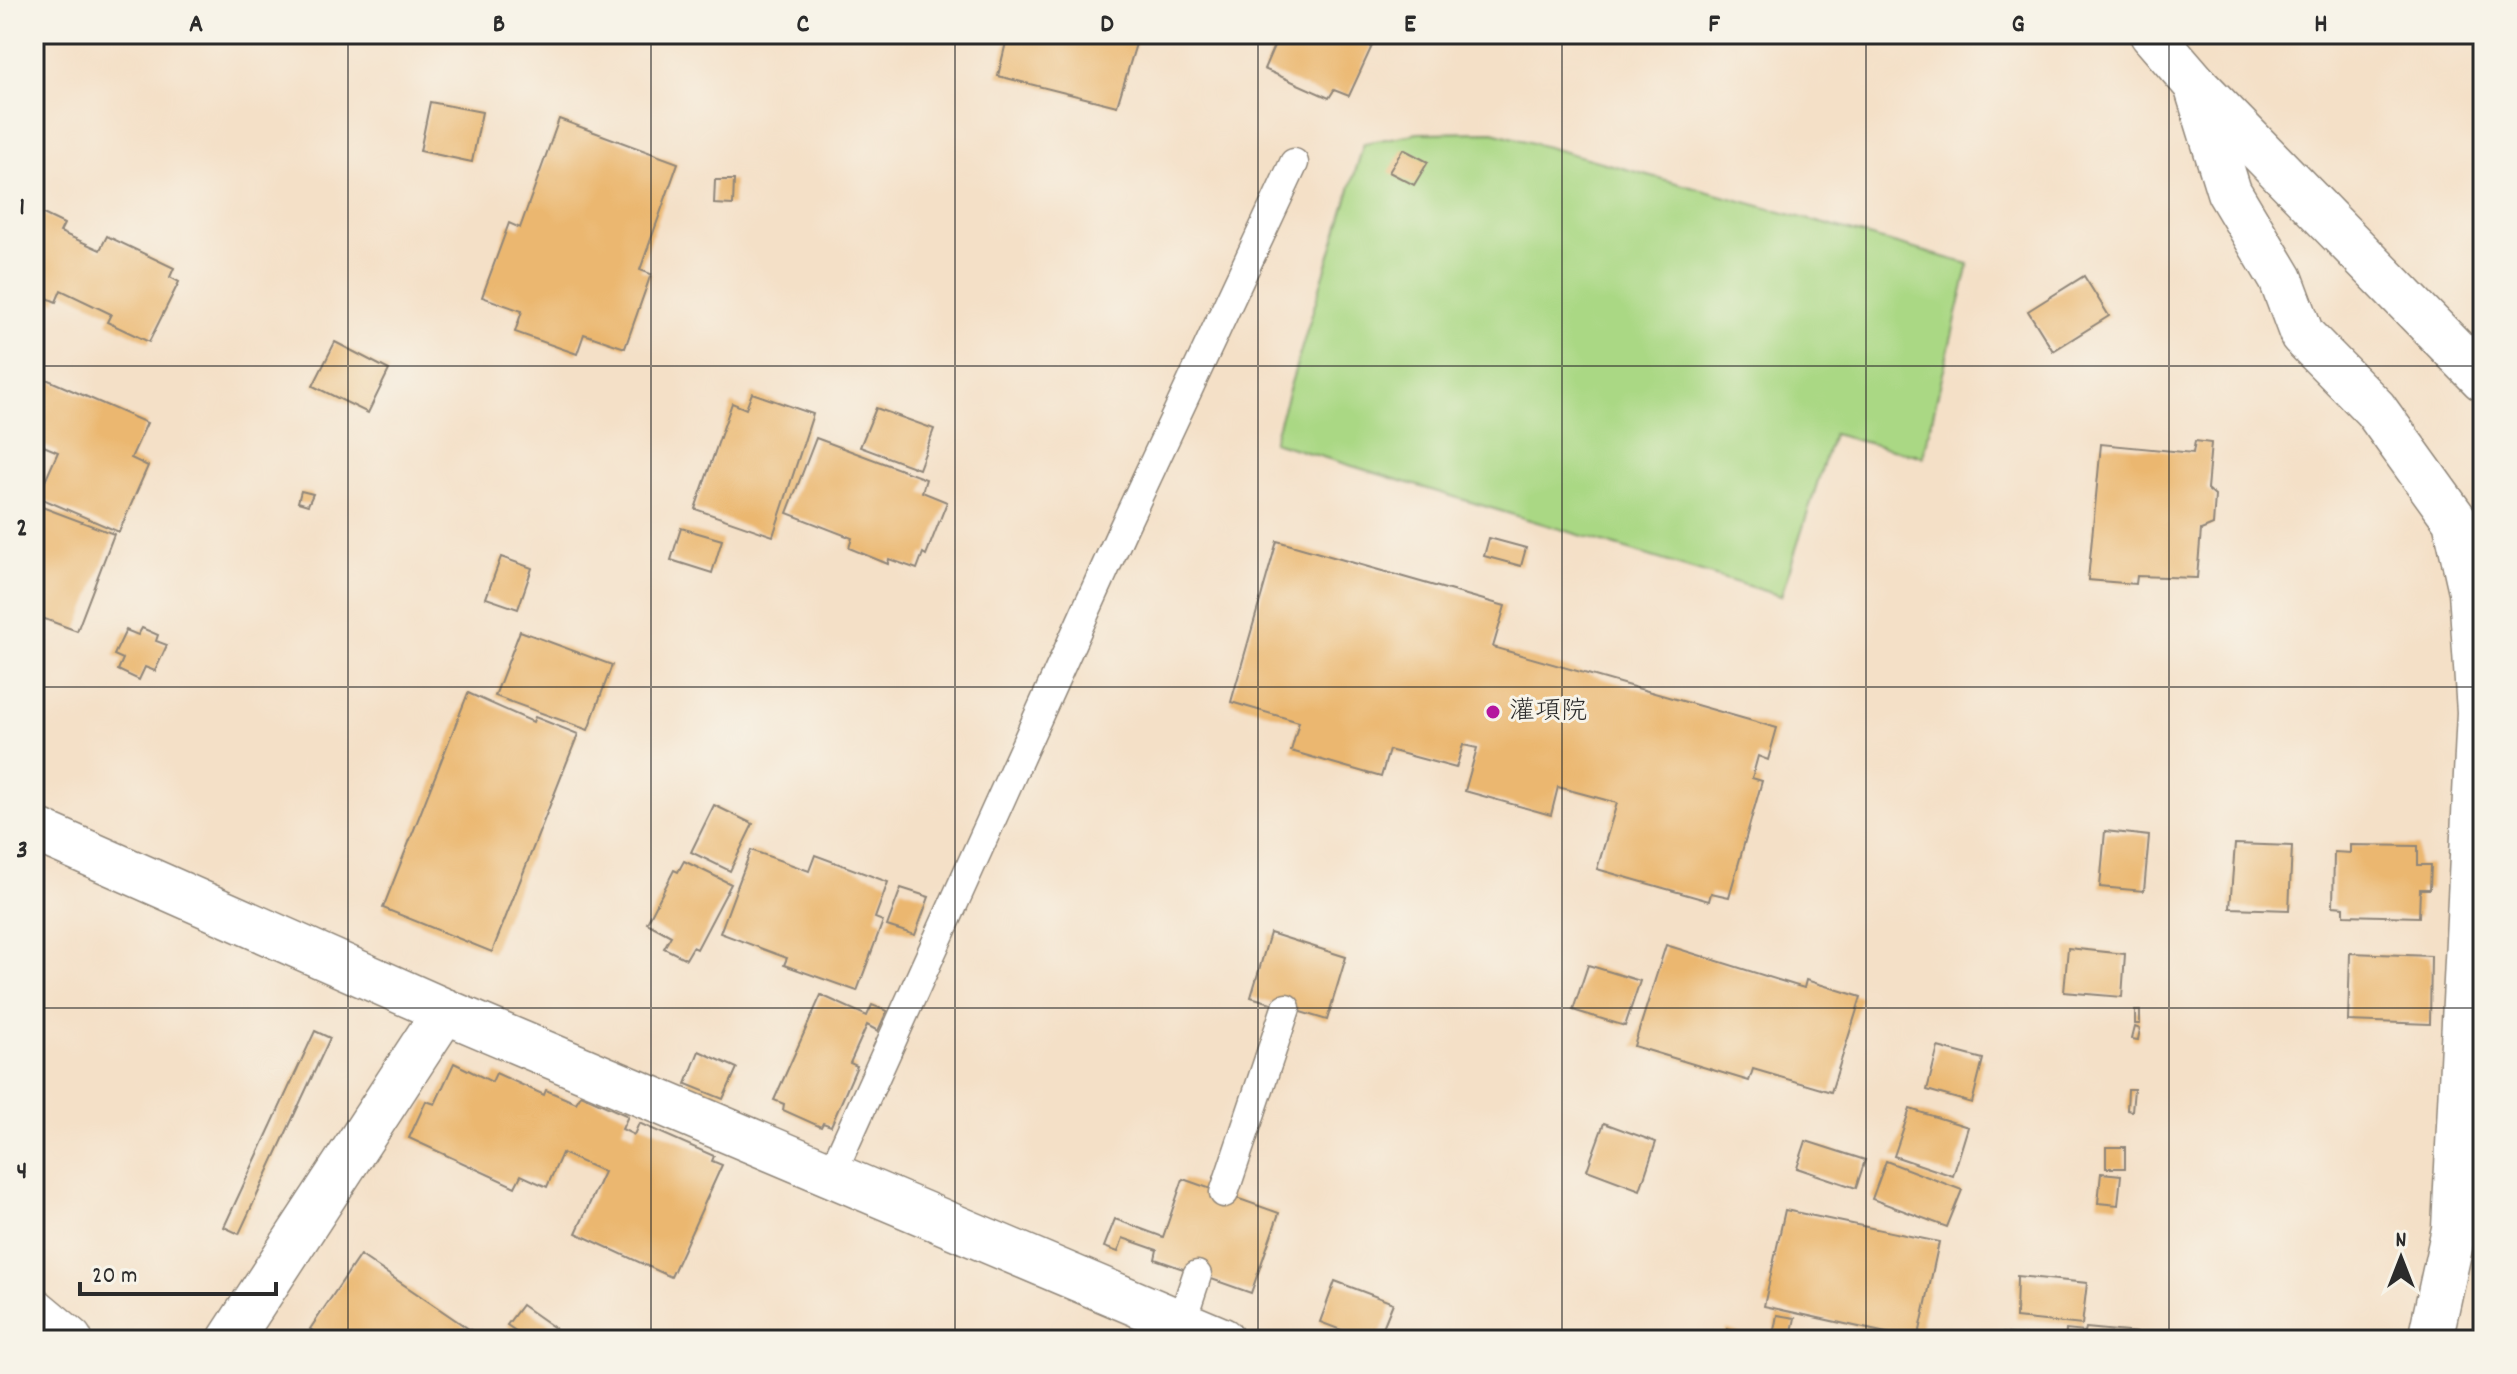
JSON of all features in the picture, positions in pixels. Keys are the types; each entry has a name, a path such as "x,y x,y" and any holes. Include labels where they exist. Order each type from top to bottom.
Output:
{"street":[{"path":"2152,34 2196,85 2483,379"},
{"path":"2196,85 2229,192 2281,279 2302,335 2375,409 2455,520 2471,591 2479,712 2454,1229 2430,1340"},
{"path":"34,829 445,1011 832,1173 1195,1332"},
{"path":"230,1340 445,1011"},
{"path":"34,1310 70,1340"}],"lane":[{"path":"832,1173 1121,533 1294,163"},
{"path":"1224,1193 1286,1008"},
{"path":"1195,1332 1197,1275"}],"green space":[{"path":"1493,132 1969,264 1923,457 1833,434 1781,596 1273,442 1364,143 1418,133"}],"building":[{"path":"1008,34 1139,34 1117,106 998,76"},
{"path":"1279,34 1346,34 1372,46 1349,96 1334,90 1329,98 1264,69"},
{"path":"430,102 482,112 472,162 420,151"},
{"path":"559,119 678,163 640,270 651,274 625,348 584,334 577,354 515,332 522,311 482,297 509,223 520,228"},
{"path":"1403,149 1428,162 1414,185 1389,172"},
{"path":"715,180 734,180 733,205 714,204"},
{"path":"37,211 64,224 60,232 100,250 107,236 174,268 170,277 179,282 149,342 107,322 111,314 61,290 56,302 34,292"},
{"path":"2084,276 2109,316 2053,351 2028,311"},
{"path":"335,342 389,370 368,413 313,386"},
{"path":"46,379 147,423 131,458 148,466 119,532 38,497 58,452 34,442 34,408"},
{"path":"752,393 813,414 773,536 695,509 732,403 746,409"},
{"path":"876,408 934,429 919,469 860,447"},
{"path":"816,438 926,479 922,492 947,502 926,555 923,553 917,569 889,559 888,564 849,548 852,538 787,513"},
{"path":"2195,441 2211,443 2207,489 2215,496 2213,525 2201,530 2197,578 2137,576 2136,584 2088,580 2101,444 2193,453"},
{"path":"301,491 313,494 308,505 298,502"},
{"path":"34,504 114,534 77,631 34,615"},
{"path":"681,528 722,540 712,573 671,560"},
{"path":"1489,538 1526,548 1521,566 1484,556"},
{"name":"灌項院","path":"1277,541 1505,606 1493,647 1777,728 1768,760 1758,756 1752,778 1762,781 1729,897 1711,893 1709,901 1597,869 1617,803 1558,787 1551,815 1465,791 1477,748 1463,745 1456,768 1389,750 1381,777 1291,751 1299,722 1231,702"},
{"path":"501,557 532,568 518,609 486,598"},
{"path":"142,628 158,635 156,641 167,645 155,671 145,667 139,680 118,670 123,659 114,655 126,630 138,635"},
{"path":"520,631 612,665 588,730 495,696"},
{"path":"468,693 533,722 535,717 578,734 492,952 383,908"},
{"path":"714,805 753,824 730,871 691,852"},
{"path":"2105,831 2149,836 2144,891 2100,887"},
{"path":"2235,844 2292,846 2289,910 2230,908"},
{"path":"2350,845 2418,846 2418,865 2431,865 2430,889 2420,889 2419,917 2344,915 2344,907 2333,906 2334,852 2350,853"},
{"path":"751,850 809,871 815,855 888,882 875,918 883,921 857,991 784,965 787,958 720,933"},
{"path":"684,861 731,884 697,949 693,947 686,959 664,948 671,936 647,923 674,870 678,872"},
{"path":"901,888 929,897 915,935 887,926"},
{"path":"1270,933 1346,957 1327,1020 1251,997"},
{"path":"1666,945 1804,988 1806,980 1861,997 1831,1092 1753,1069 1749,1081 1634,1046"},
{"path":"2068,948 2125,954 2122,997 2064,992"},
{"path":"2350,953 2431,956 2430,1024 2348,1021"},
{"path":"1588,965 1640,981 1625,1026 1573,1010"},
{"path":"821,995 867,1016 872,1005 887,1011 878,1031 867,1025 850,1063 857,1066 831,1126 823,1123 821,1127 783,1110 784,1104 774,1100"},
{"path":"2135,1011 2140,1011 2140,1024 2135,1024"},
{"path":"2135,1027 2140,1029 2138,1040 2132,1039"},
{"path":"315,1031 330,1038 239,1234 224,1227"},
{"path":"1938,1047 1983,1059 1972,1103 1927,1090"},
{"path":"699,1051 737,1068 723,1099 686,1084"},
{"path":"454,1063 492,1082 496,1073 544,1095 546,1090 576,1103 581,1095 628,1116 622,1129 634,1135 639,1123 714,1156 712,1161 722,1165 671,1277 576,1233 604,1172 562,1153 547,1187 521,1175 515,1187 409,1138 426,1101 435,1104"},
{"path":"2128,1089 2134,1089 2132,1111 2127,1110"},
{"path":"1910,1109 1968,1127 1953,1176 1894,1156"},
{"path":"1604,1123 1656,1142 1640,1190 1587,1170"},
{"path":"1806,1141 1865,1160 1856,1188 1797,1168"},
{"path":"2106,1147 2125,1147 2125,1168 2106,1168"},
{"path":"1886,1161 1962,1190 1947,1227 1872,1199"},
{"path":"2101,1173 2121,1175 2118,1205 2098,1203"},
{"path":"1183,1179 1279,1213 1251,1293 1155,1259 1157,1250 1123,1238 1118,1252 1104,1247 1115,1219 1163,1237"},
{"path":"1785,1210 1939,1242 1918,1340 1764,1306"},
{"path":"360,1255 485,1340 327,1340 310,1329"},
{"path":"2017,1276 2087,1283 2082,1325 2016,1318"},
{"path":"1335,1281 1393,1303 1378,1340 1367,1340 1320,1322"},
{"path":"522,1305 559,1331 552,1340 529,1340 507,1325"},
{"path":"1777,1315 1795,1318 1790,1340 1773,1336"},
{"path":"2086,1328 2168,1336 2167,1340 2065,1340 2066,1330 2085,1332"},
{"path":"1727,1329 1756,1340 1723,1340"},
{"path":"2000,1333 2049,1338 2049,1340 1999,1340"}],"place":[{"name":"灌項院","path":"1493,712"}]}
